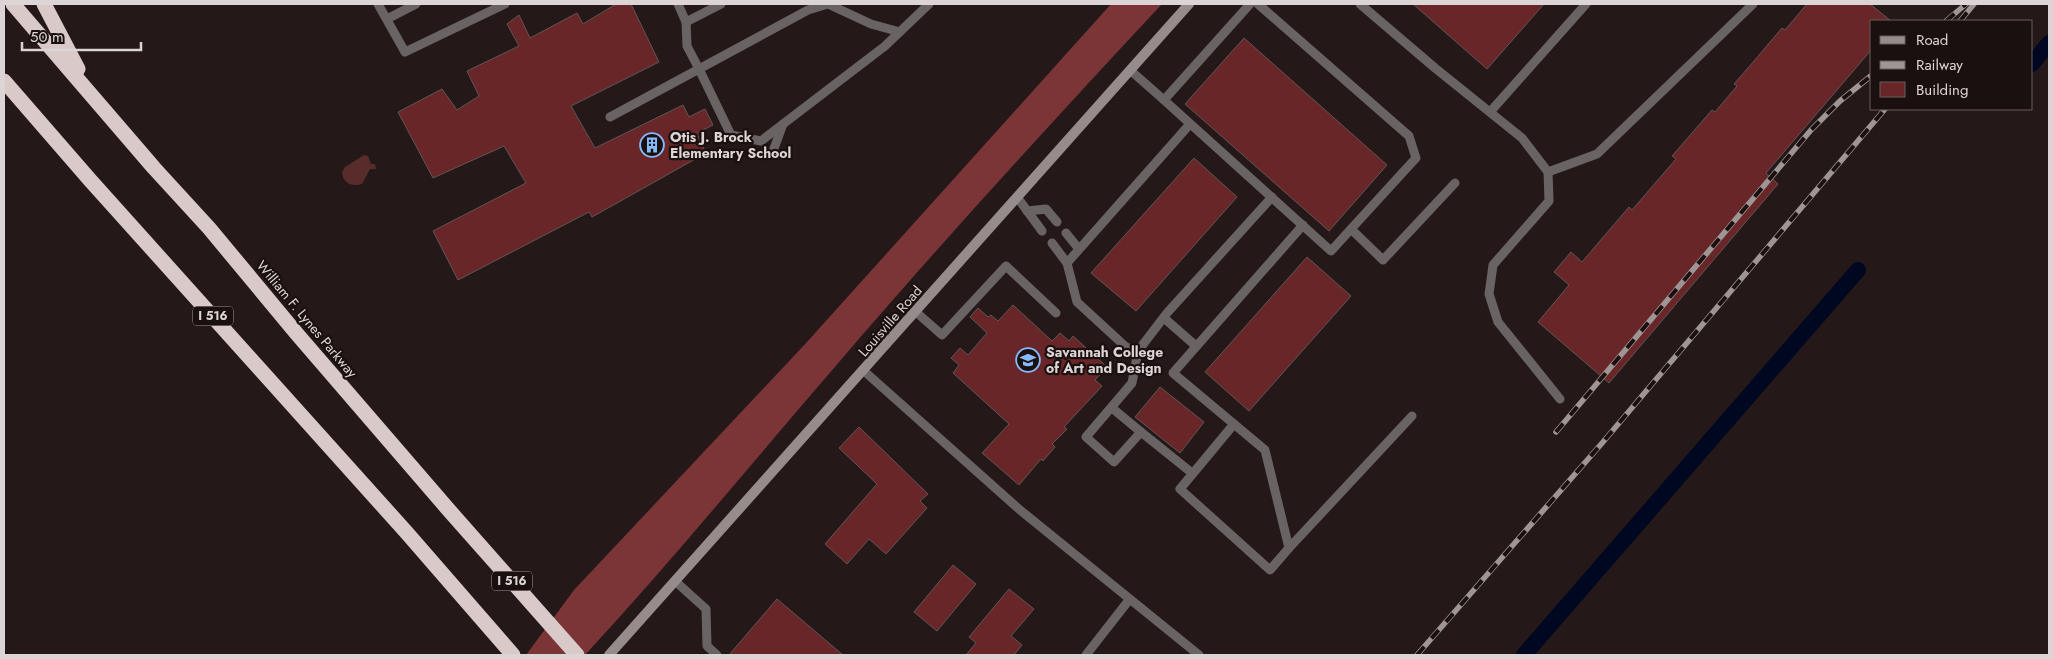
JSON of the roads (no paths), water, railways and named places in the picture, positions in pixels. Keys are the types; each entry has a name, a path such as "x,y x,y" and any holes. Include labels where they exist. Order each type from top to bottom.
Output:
{"highway":[{"name":"William F. Lynes Parkway","path":"13,4 154,168 209,228 297,334 447,508 577,655"},
{"path":"44,4 90,93"},
{"name":"I 516","path":"4,81 407,532 513,655"},
{"path":"4,86 19,100"}],"main road":[{"name":"Louisville Road","path":"610,655 1189,4"}],"lane":[{"path":"378,4 405,52 505,4"},
{"path":"386,20 416,4"},
{"path":"678,4 686,22 687,46 731,135 761,141 886,46 929,4"},
{"path":"686,22 721,4"},
{"path":"610,117 808,10 828,4 872,24 900,32"},
{"path":"1164,100 1250,4"},
{"path":"1130,70 1331,251 1416,158 1409,136 1258,4"},
{"path":"1360,4 1435,68 1522,138 1548,172 1549,201 1493,265 1489,294 1498,322 1560,399"},
{"path":"1490,112 1586,4"},
{"path":"1548,172 1597,154 1753,4"},
{"path":"772,154 783,124"},
{"path":"1067,263 1190,124"},
{"path":"1351,229 1384,260 1455,183"},
{"path":"1017,197 1042,231"},
{"path":"1141,432 1114,462 1086,437 1132,383 1138,351 1164,318 1272,197"},
{"path":"1027,211 1046,209 1057,222"},
{"path":"1288,548 1265,450 1174,373 1303,225"},
{"path":"1066,234 1079,249"},
{"path":"1052,243 1067,263 1077,302 1126,347 1138,351"},
{"path":"916,312 942,335 1006,266 1056,313"},
{"path":"1164,318 1196,346"},
{"path":"864,371 1020,510 1129,600 1200,655"},
{"path":"1112,408 1192,473"},
{"path":"1234,424 1180,489 1270,570 1288,548 1412,416"},
{"path":"675,581 706,609 707,646 717,655"},
{"path":"1086,655 1129,600"}],"waterway":[{"path":"2033,63 2049,43"},
{"path":"1524,655 1858,270"}],"railway":[{"path":"1947,20 1966,4"},
{"path":"1961,20 1974,4"},
{"path":"1556,432 1811,130 1840,101 1870,77"},
{"path":"1417,655 1603,442 1884,110"}],"place":[{"name":"Otis J. Brock Elementary School","path":"652,145"},
{"name":"Savannah College of Art and Design","path":"1028,360"}]}
